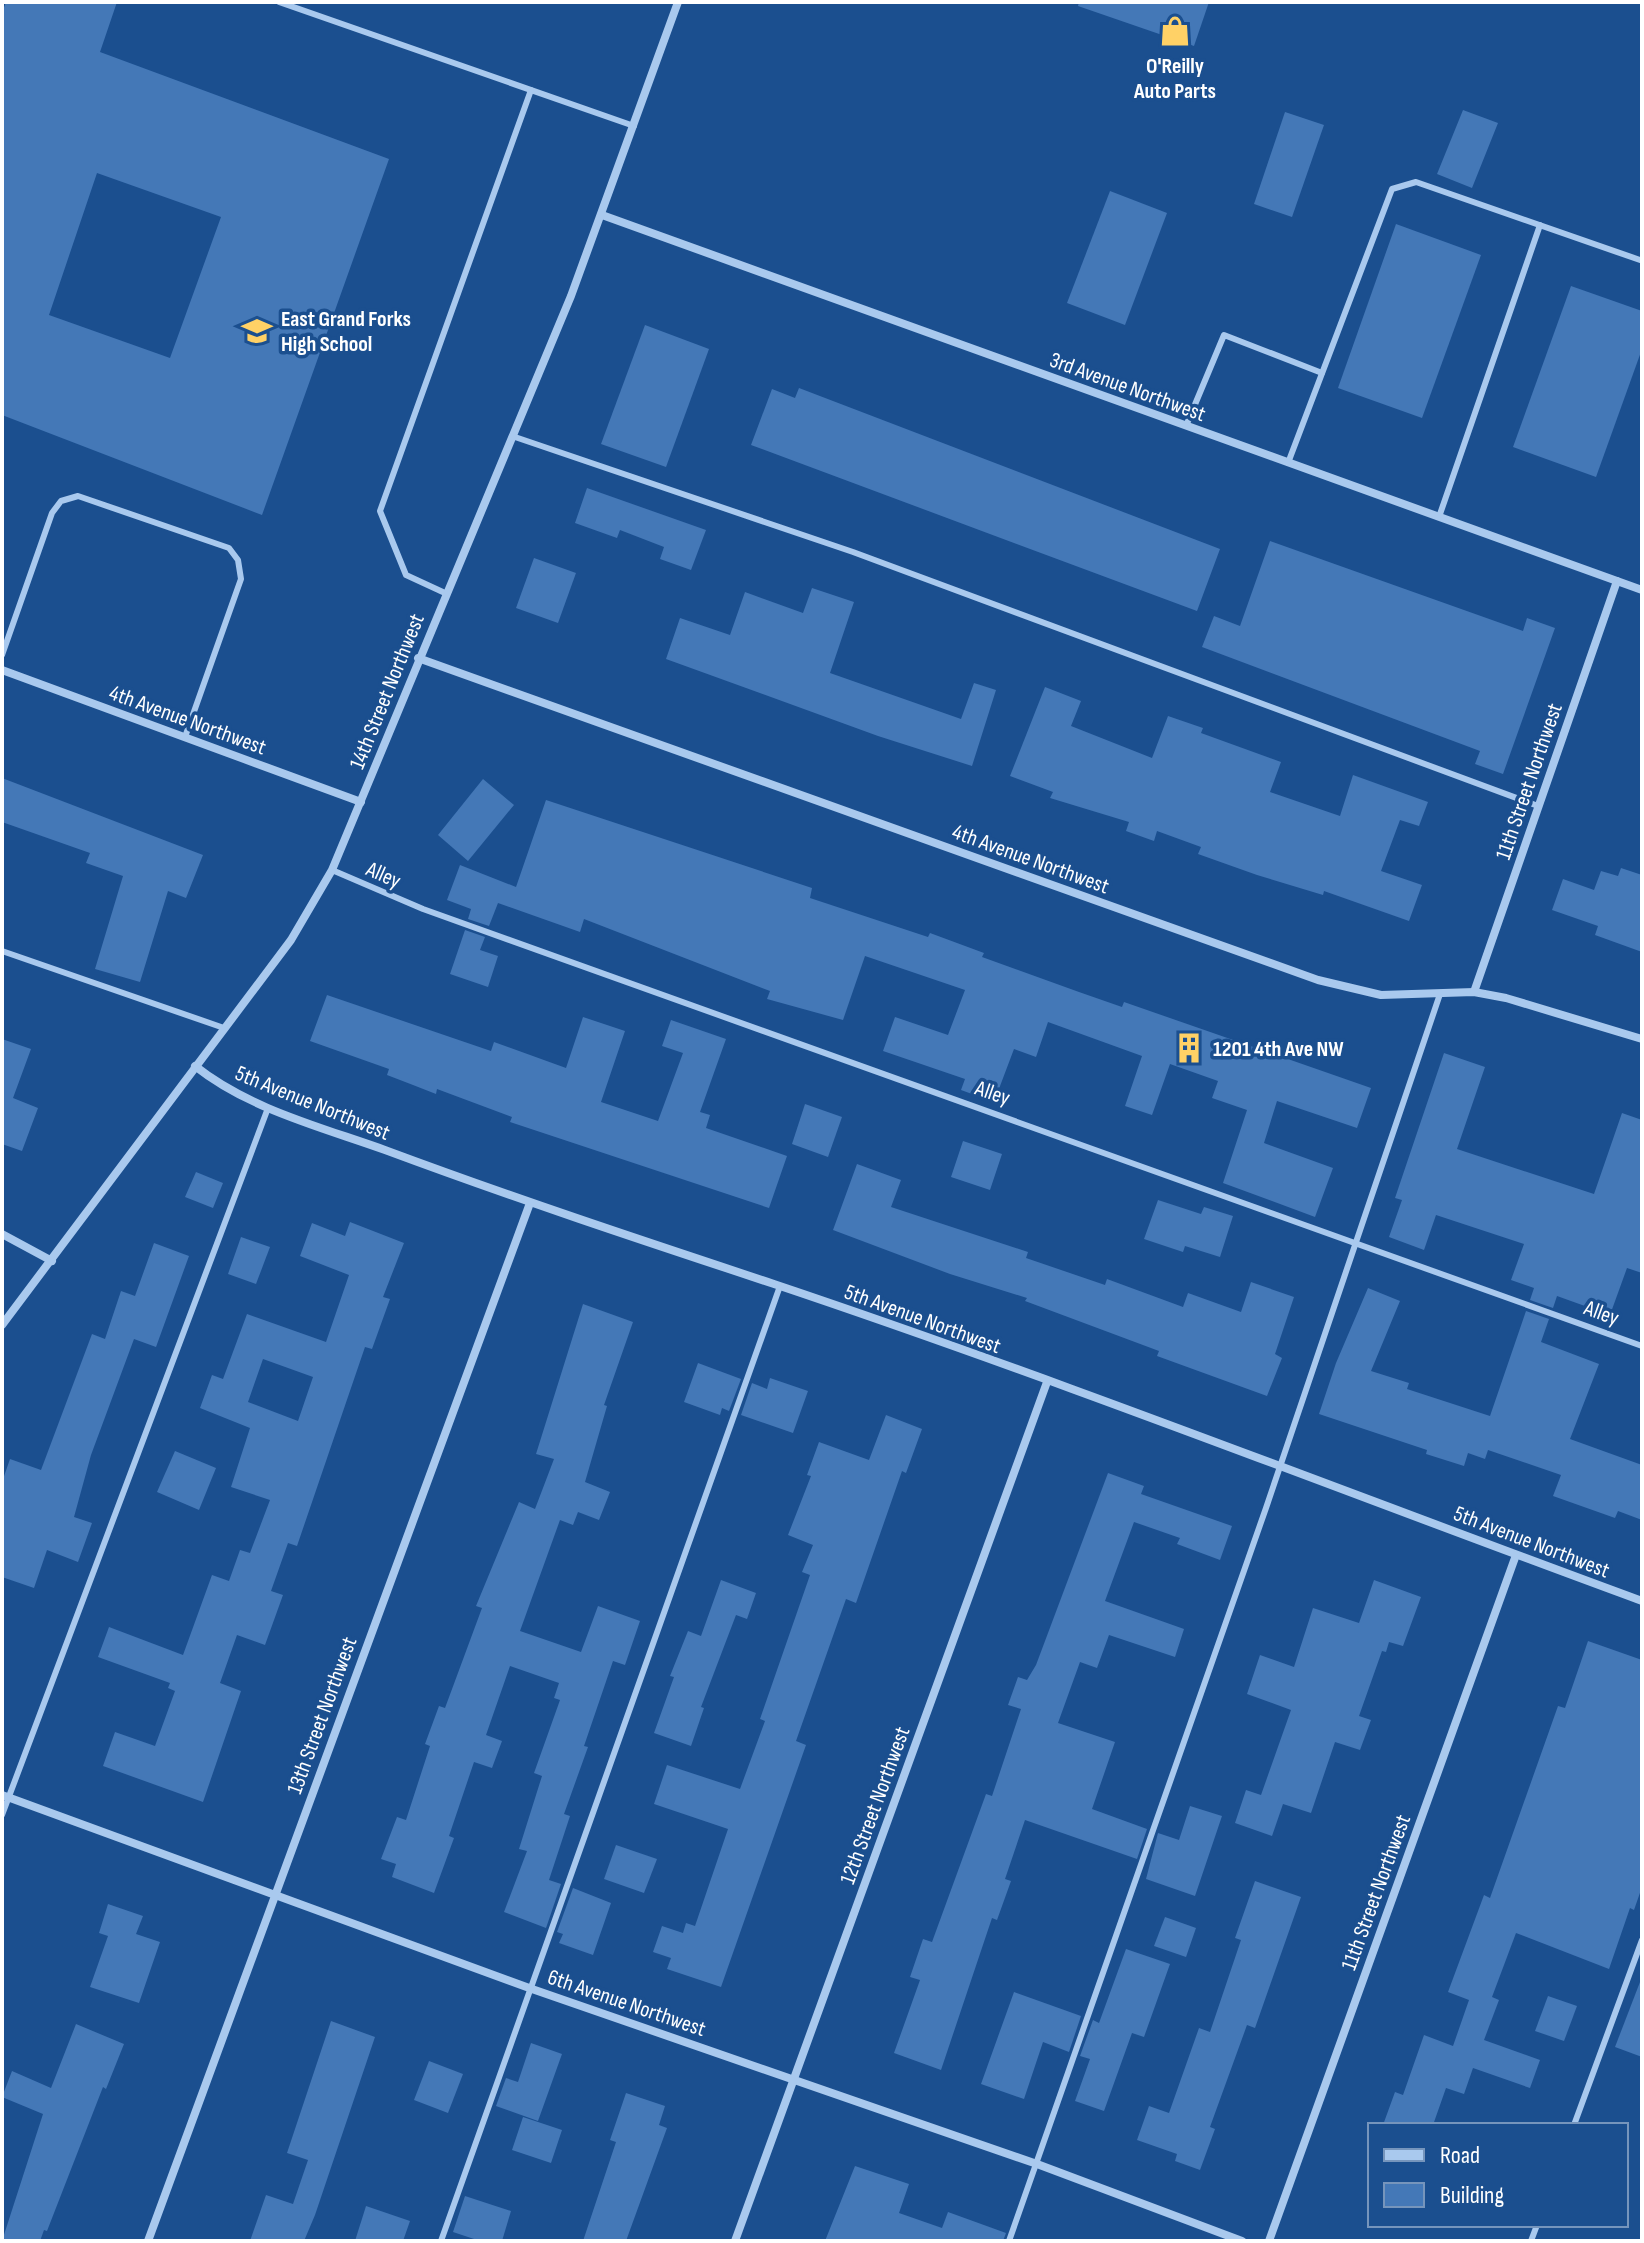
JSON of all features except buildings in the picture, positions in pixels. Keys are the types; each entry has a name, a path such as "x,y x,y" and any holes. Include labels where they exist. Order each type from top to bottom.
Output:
{"street":[{"name":"14th Street Northwest","path":"2,1325 291,940 332,870 602,215 678,2"},
{"name":"3rd Avenue Northwest","path":"602,215 1642,590"},
{"name":"11th Street Northwest","path":"1474,992 1617,581"},
{"name":"4th Avenue Northwest","path":"418,658 1318,980 1381,995 1474,992 1537,1005 1642,1039"},
{"name":"4th Avenue Northwest","path":"2,670 361,802"},
{"name":"5th Avenue Northwest","path":"195,1066 216,1083 268,1108 530,1203 780,1286 1279,1465 1642,1601"},
{"name":"13th Street Northwest","path":"148,2241 273,1894 530,1203"},
{"path":"2,1234 52,1261"},
{"name":"12th Street Northwest","path":"735,2241 1047,1382"},
{"name":"11th Street Northwest","path":"1269,2241 1516,1555"},
{"name":"6th Avenue Northwest","path":"5,1796 532,1989 1037,2164 1242,2241"}],"lane":[{"path":"279,2 634,126"},
{"path":"445,593 406,575 380,511 531,90"},
{"path":"1288,463 1392,189 1416,182 1640,260"},
{"path":"1439,517 1540,225"},
{"path":"1186,426 1224,335 1322,373"},
{"path":"512,436 853,552 1538,806"},
{"path":"2,655 52,513 61,501 78,496 229,548 238,560 241,579 185,737"},
{"name":"Alley","path":"332,870 423,909 1357,1241 1642,1346"},
{"path":"2,951 224,1028"},
{"path":"1009,2241 1440,994"},
{"path":"2,1815 5,1796 268,1108"},
{"path":"441,2241 780,1286"},
{"path":"1575,2123 1642,1940"}],"place":[{"name":"O'Reilly Auto Parts","path":"1175,31"},
{"name":"East Grand Forks High School","path":"257,331"},
{"name":"1201 4th Ave NW","path":"1189,1048"}]}
